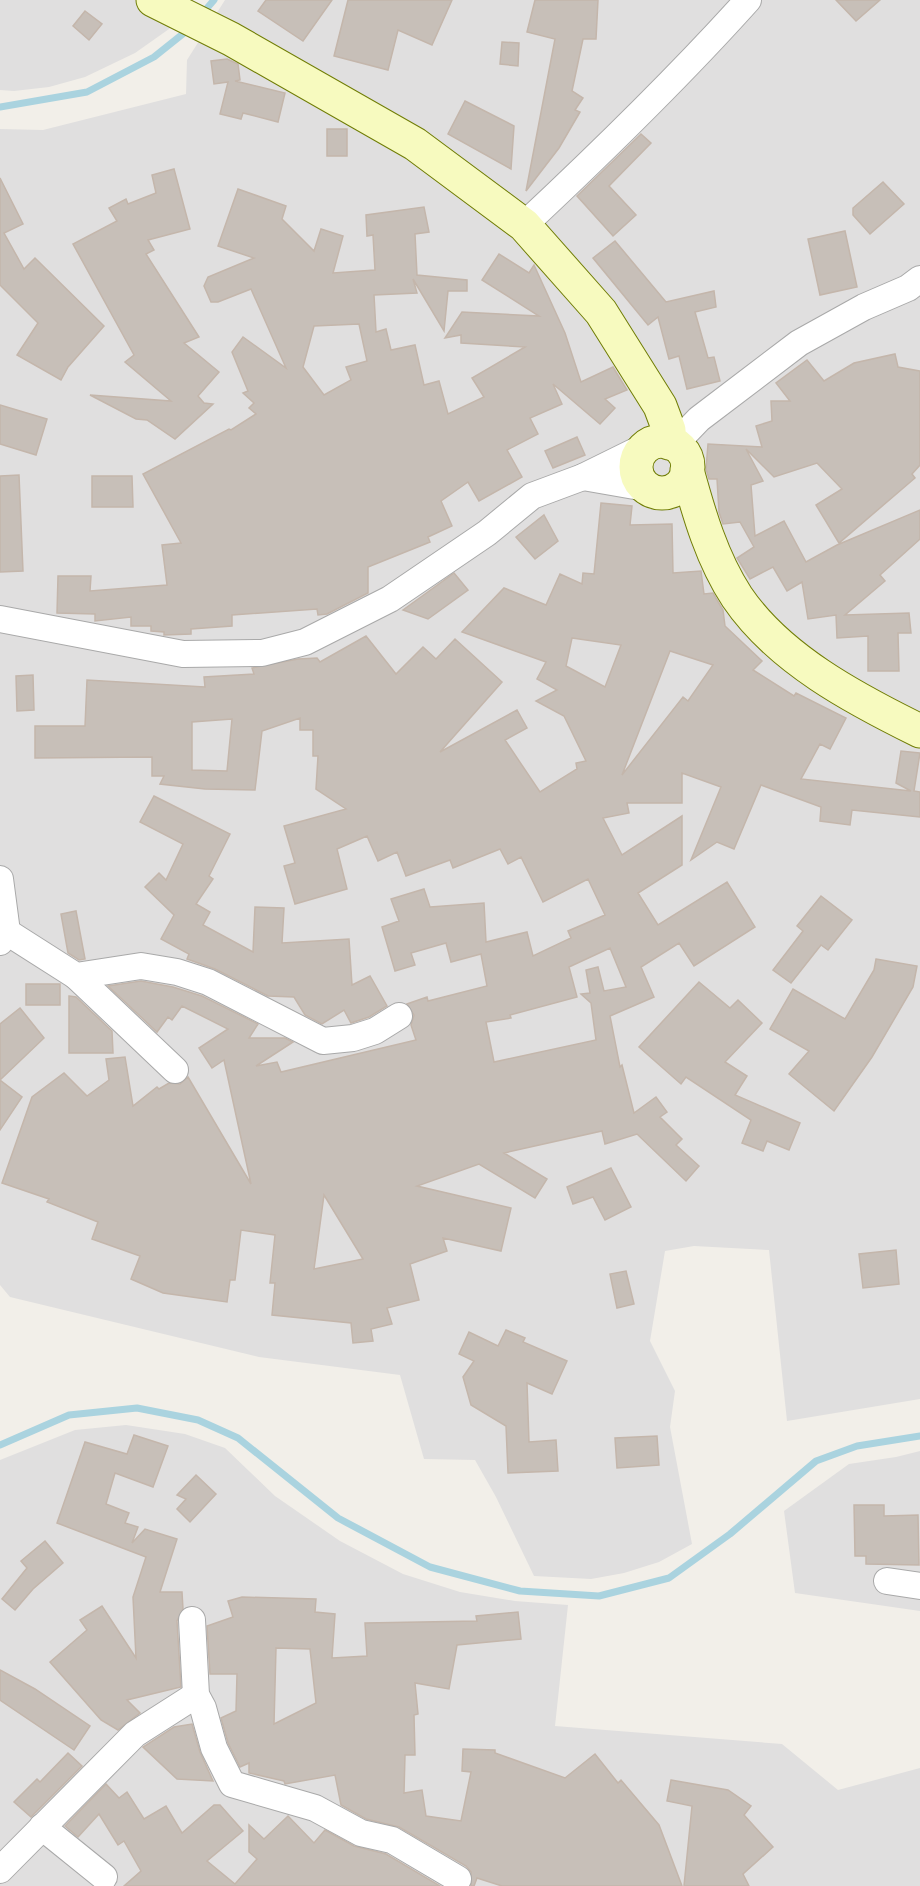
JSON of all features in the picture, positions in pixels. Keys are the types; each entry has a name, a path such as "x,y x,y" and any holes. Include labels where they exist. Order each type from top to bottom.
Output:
{"street":[{"path":"153,0 196,21 415,144 524,225 601,312 660,406 669,430 670,450 678,488 654,490 583,477"},
{"path":"524,225 662,93 748,0"},
{"path":"0,619 183,654 262,653 304,642 390,599 487,533 532,496 583,477 670,450 699,419 824,327 916,285"},
{"path":"660,406 676,418 699,419"},
{"path":"670,450 638,456 636,465 640,481 680,501 701,521"},
{"path":"670,450 718,562 736,596 753,619 821,675 920,731"},
{"path":"0,879 4,937 76,976 175,1070"},
{"path":"76,976 141,966 177,972 208,982 323,1041 352,1038 375,1031 399,1016"},
{"path":"887,1581 920,1586"},
{"path":"192,1620 196,1695 203,1708 214,1748 232,1784 315,1808 361,1833 392,1840 458,1879"},
{"path":"0,1870 135,1734 196,1695"},
{"path":"42,1827 104,1876"}],"shaded area":[{"path":"0,0 191,0 169,29 135,53 85,77 49,87 14,91 0,90"},
{"path":"225,0 920,0 920,1399 787,1421 769,1250 694,1246 665,1251 650,1341 675,1391 670,1427 692,1544 659,1562 624,1573 591,1579 534,1576 496,1497 475,1460 424,1459 400,1375 259,1357 10,1297 0,1285 0,129 43,130 186,94 187,60"},
{"path":"126,1425 185,1434 225,1448 275,1496 340,1541 403,1574 460,1592 515,1601 568,1605 555,1726 782,1744 838,1790 920,1768 920,1886 0,1886 0,1460 75,1430"},
{"path":"920,1451 920,1611 795,1593 784,1511 849,1464"}],"building":[{"path":"266,0 332,0 303,41 258,11"},
{"path":"348,0 452,0 432,45 398,30 388,70 334,56"},
{"path":"535,0 598,0 596,39 583,39 572,91 583,98 575,110 580,112 559,148 526,191 555,39 527,32"},
{"path":"836,0 880,0 856,21"},
{"path":"85,11 102,24 89,40 73,26"},
{"path":"502,42 519,43 518,66 500,64"},
{"path":"227,59 238,64 240,80 235,81 285,93 278,122 243,113 241,119 220,114 228,82 214,84 211,61"},
{"path":"465,101 514,126 511,169 448,134"},
{"path":"327,129 347,129 347,156 327,156"},
{"path":"641,134 651,143 609,186 636,215 613,236 577,196"},
{"path":"174,169 190,229 148,240 154,250 146,254 199,337 184,343 219,372 198,396 204,403 213,404 175,439 147,420 136,419 90,395 171,401 125,362 134,355 73,244 117,221 109,208 126,199 128,204 156,193 152,175"},
{"path":"0,178 23,224 4,233 24,269 35,258 104,326 68,367 61,380 17,355 38,323 0,285"},
{"path":"883,182 904,204 870,234 853,215 853,208"},
{"path":"238,189 286,206 282,219 314,251 321,229 343,236 333,273 375,270 373,235 367,236 366,215 424,207 429,232 415,234 417,275 467,280 467,291 448,291 444,331 413,279 417,293 374,295 376,332 386,329 391,350 415,345 424,385 439,381 448,414 484,397 472,378 525,347 461,343 461,335 445,338 462,312 539,316 482,280 499,254 529,273 534,265 565,333 581,382 613,367 627,390 605,399 615,408 600,424 553,384 562,404 530,418 538,434 507,450 522,477 479,501 468,482 441,501 452,526 428,537 430,542 368,567 368,593 327,614 318,615 317,609 232,615 232,626 191,629 191,634 164,635 164,632 151,631 151,626 131,626 131,617 95,621 95,614 57,613 58,576 91,576 90,591 167,585 162,545 181,543 143,474 231,430 256,414 249,408 254,403 243,393 248,391 232,352 243,337 286,368 251,289 218,302 211,302 204,286 208,277 254,258 218,246","holes":["359,324 367,361 346,367 351,380 324,395 303,367 314,326"]},
{"path":"845,231 857,287 820,295 808,239"},
{"path":"615,241 666,302 714,291 716,307 695,312 708,358 714,357 720,381 687,389 679,356 669,359 658,317 648,325 593,258"},
{"path":"895,354 898,367 920,371 920,465 912,474 915,478 839,543 816,505 842,489 817,463 774,477 746,449 763,481 751,485 755,536 784,521 806,562 837,545 920,510 920,539 880,575 885,581 845,615 909,613 911,633 898,633 899,671 868,671 868,636 837,638 836,615 808,619 802,582 787,591 773,567 750,579 737,558 754,547 740,522 723,524 719,512 717,479 709,479 706,469 708,444 762,447 756,426 772,421 771,401 790,401 776,383 807,360 824,381 854,363"},
{"path":"0,405 47,419 36,455 0,444"},
{"path":"577,437 585,455 553,468 545,451"},
{"path":"19,475 23,571 0,572 0,476"},
{"path":"92,476 132,476 133,507 92,507"},
{"path":"601,503 632,506 630,525 672,524 673,573 701,571 704,594 713,593 723,610 725,626 762,661 753,670 794,696 796,693 846,718 830,749 820,744 801,779 911,791 896,783 901,751 920,753 914,791 920,792 920,817 852,810 850,825 820,821 821,807 761,785 734,849 717,842 691,860 721,787 682,773 682,803 627,803 629,813 603,818 622,855 682,816 682,865 638,893 658,925 727,882 755,927 694,966 679,943 641,967 654,997 610,1016 620,1067 622,1065 634,1113 656,1097 667,1112 660,1117 682,1139 676,1145 699,1166 686,1181 637,1134 605,1144 602,1131 504,1153 547,1179 535,1198 479,1164 417,1186 511,1208 501,1251 443,1238 447,1251 410,1264 419,1300 387,1308 392,1324 371,1329 373,1341 353,1343 351,1323 272,1315 275,1283 270,1283 275,1235 241,1230 235,1280 230,1280 227,1302 163,1293 131,1279 140,1256 92,1239 98,1222 47,1202 49,1199 2,1183 32,1097 64,1073 87,1096 109,1080 106,1059 125,1057 133,1106 157,1087 159,1089 169,1083 180,1084 188,1077 251,1184 224,1060 212,1068 199,1048 228,1029 182,1006 172,1020 168,1017 157,1032 108,986 141,981 173,987 202,996 258,1024 249,1038 285,1038 293,1042 256,1066 277,1062 281,1072 416,1040 411,1025 414,1015 407,1004 427,997 428,1001 487,986 481,954 451,962 446,943 411,953 415,965 395,971 382,927 399,921 391,899 424,889 430,907 484,903 486,942 527,932 533,956 571,938 568,931 605,915 588,879 543,902 521,857 508,864 500,849 453,868 450,860 406,876 397,852 378,861 367,836 337,849 347,889 295,904 284,866 295,863 284,826 346,809 316,789 318,756 313,756 313,730 300,730 300,718 262,731 255,790 205,789 160,784 164,776 152,776 152,757 35,758 35,726 85,726 87,680 205,687 204,677 254,674 252,668 298,659 317,658 320,662 366,636 396,674 423,647 436,659 455,639 502,682 440,752 517,710 527,728 505,740 540,792 577,769 576,763 586,761 564,716 536,701 557,690 537,679 546,662 462,632 504,588 546,605 560,574 582,584 583,573 594,574","holes":["572,638 621,645 605,687 566,666","670,651 713,665 688,701 683,697 622,775","232,719 227,771 192,770 192,722","610,948 626,987 604,991 598,967 586,970 590,993 581,994 591,1003 596,1040 494,1062 486,1022 511,1018 510,1015 577,997 569,967","324,1195 363,1259 314,1269"]},
{"path":"544,515 558,541 535,559 516,537"},
{"path":"454,573 468,590 428,619 403,610"},
{"path":"33,675 34,710 17,711 16,676"},
{"path":"154,796 230,834 209,876 213,879 196,904 210,912 203,925 253,952 255,907 284,908 282,943 349,939 352,985 370,976 387,1006 369,1017 351,1023 344,1010 322,1024 305,1015 294,997 268,996 215,969 187,959 189,954 161,939 174,915 145,887 159,873 166,880 183,844 140,822"},
{"path":"821,896 852,920 828,950 821,945 791,983 773,970 803,931 797,926"},
{"path":"76,911 85,959 79,960 68,953 61,914"},
{"path":"876,959 917,966 913,987 872,1057 834,1111 789,1074 809,1051 770,1029 793,989 845,1019 874,970"},
{"path":"699,982 730,1008 738,1000 762,1023 725,1062 747,1076 735,1095 800,1123 789,1150 767,1141 763,1151 742,1143 751,1120 686,1077 681,1084 639,1047"},
{"path":"26,984 60,984 60,1005 26,1005"},
{"path":"69,996 76,997 112,1031 113,1053 69,1053"},
{"path":"20,1008 44,1038 0,1080 0,1024"},
{"path":"0,1080 22,1097 0,1130"},
{"path":"611,1168 631,1207 605,1220 593,1197 573,1204 567,1187"},
{"path":"896,1250 899,1284 863,1288 859,1254"},
{"path":"626,1271 634,1304 617,1308 610,1274"},
{"path":"506,1330 525,1338 523,1342 567,1361 552,1394 527,1383 529,1442 556,1440 558,1471 508,1473 506,1426 471,1405 463,1377 474,1361 459,1354 469,1332 498,1346"},
{"path":"134,1435 168,1446 153,1487 115,1473 106,1504 129,1513 125,1523 138,1527 132,1543 145,1529 177,1539 160,1592 182,1592 183,1609 177,1621 181,1687 127,1700 140,1713 118,1730 101,1720 50,1662 87,1630 80,1620 102,1606 136,1658 133,1597 146,1557 57,1523 85,1442 127,1454"},
{"path":"657,1436 659,1465 617,1468 615,1438"},
{"path":"196,1475 216,1494 190,1522 177,1509 186,1499 177,1495"},
{"path":"854,1505 884,1505 884,1516 918,1515 919,1565 866,1564 866,1556 855,1556"},
{"path":"45,1541 63,1563 33,1589 15,1610 2,1599 27,1568 21,1561"},
{"path":"242,1597 316,1599 315,1612 335,1614 332,1658 367,1656 365,1623 477,1621 476,1616 518,1612 521,1639 457,1645 449,1689 415,1683 418,1714 414,1715 415,1755 405,1755 404,1793 422,1790 426,1816 461,1821 471,1772 462,1771 463,1749 495,1750 495,1753 565,1778 595,1754 618,1783 621,1780 659,1825 682,1886 502,1886 477,1878 474,1886 471,1886 471,1872 466,1866 399,1827 366,1819 341,1805 335,1775 285,1784 284,1781 249,1773 249,1763 240,1767 228,1743 221,1718 236,1711 237,1674 210,1674 207,1626 233,1617 228,1601","holes":["276,1648 310,1649 316,1703 274,1724"]},
{"path":"0,1670 35,1689 90,1726 74,1750 0,1700"},
{"path":"192,1724 200,1752 213,1781 177,1779 143,1747 174,1727"},
{"path":"68,1753 82,1766 31,1817 14,1802 37,1779 40,1782"},
{"path":"671,1780 728,1790 751,1806 744,1815 773,1847 743,1874 749,1886 684,1886 692,1806 667,1801"},
{"path":"106,1784 119,1798 127,1792 144,1819 166,1806 182,1833 214,1805 220,1805 243,1831 207,1861 235,1884 257,1859 249,1852 249,1825 264,1839 288,1816 314,1843 325,1830 354,1846 386,1854 440,1886 124,1886 141,1871 124,1841 118,1845 99,1814 78,1837 65,1826"}],"waterway":[{"path":"202,14 214,0"},
{"path":"0,107 87,92 154,57 189,29"},
{"path":"0,1445 69,1415 137,1408 198,1420 238,1438 338,1518 430,1567 520,1591 599,1596 669,1578 730,1534 816,1461 857,1446 920,1436"}]}
